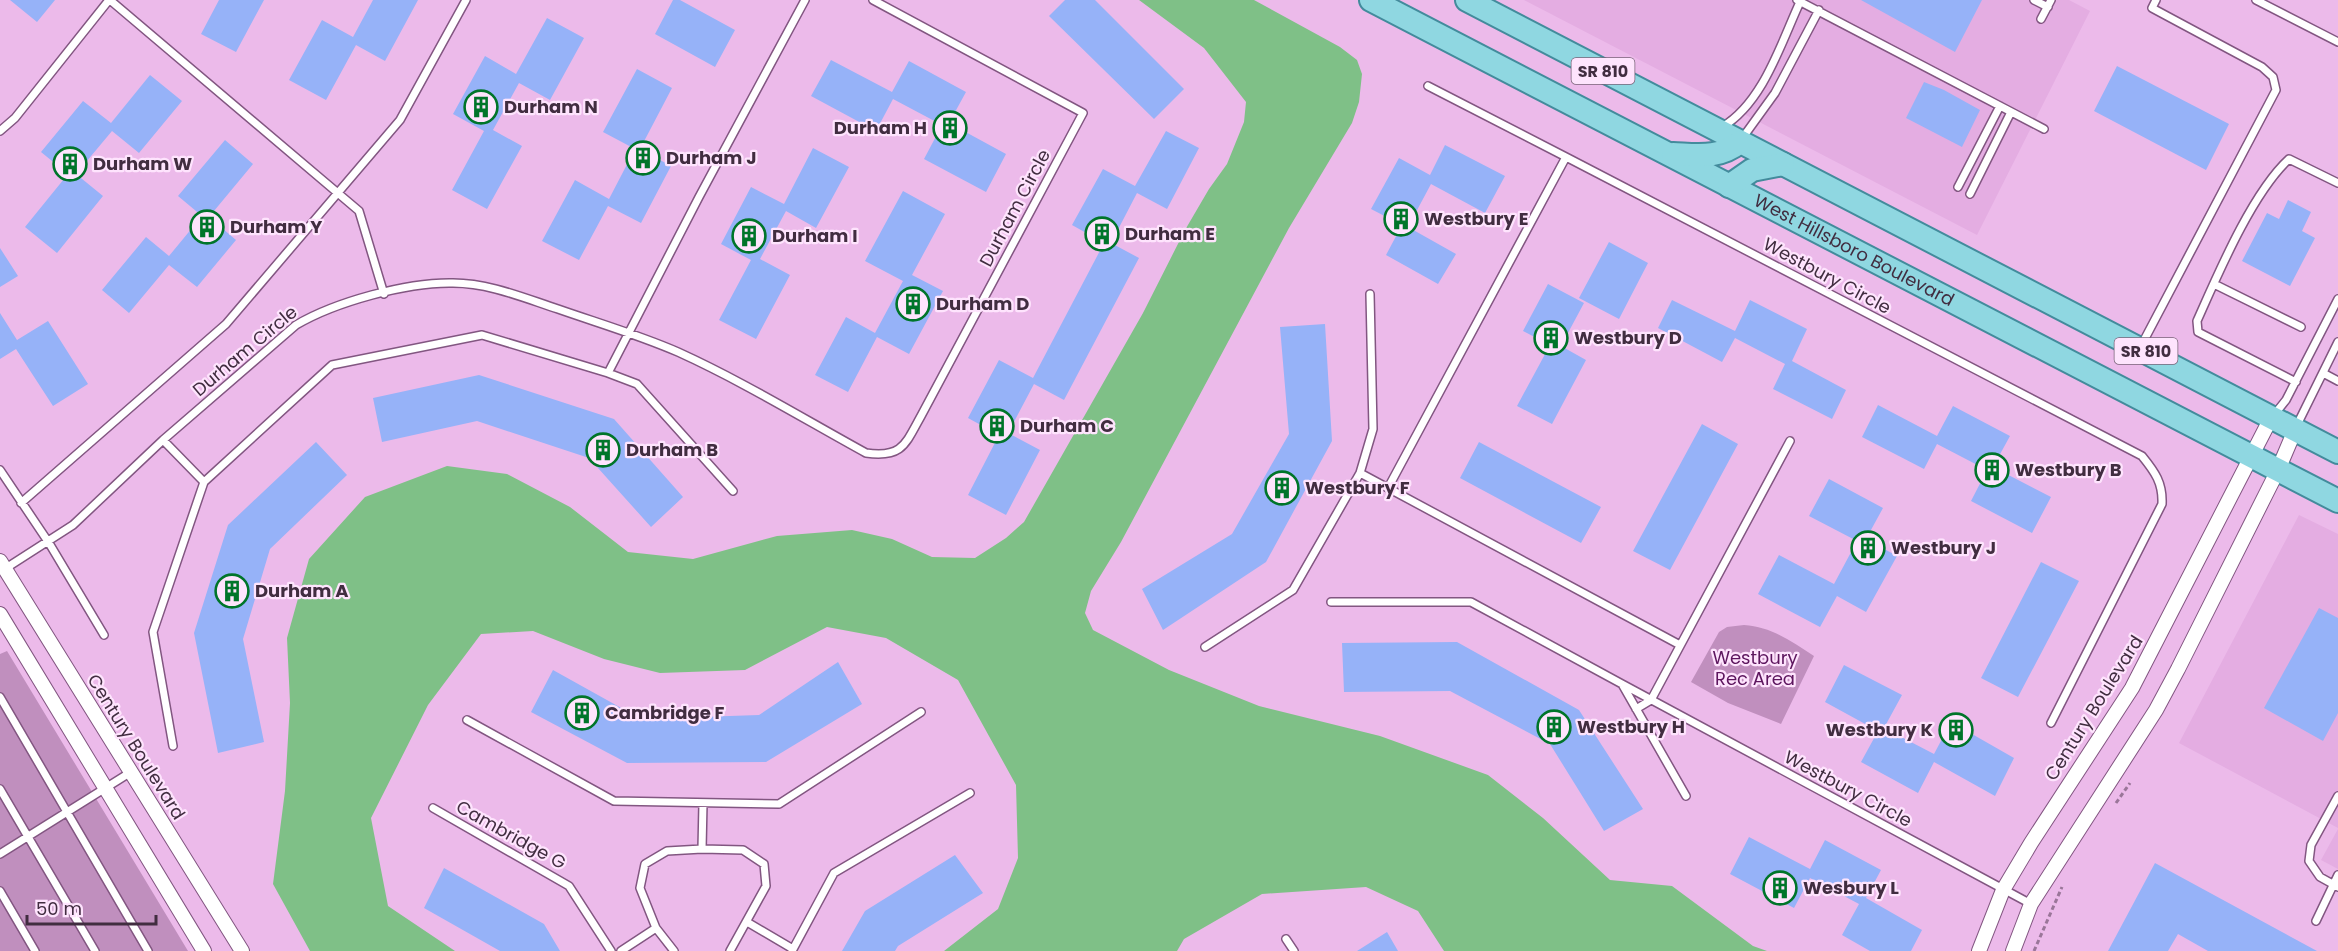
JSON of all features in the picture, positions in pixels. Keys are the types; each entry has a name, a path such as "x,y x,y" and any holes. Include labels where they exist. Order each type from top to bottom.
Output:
{"main road":[{"name":"West Hillsboro Boulevard","path":"1371,0 2338,501"},
{"name":"SR 810","path":"1467,0 2338,452"},
{"path":"1667,153 1715,156 1730,150 1740,142"},
{"path":"1729,186 1752,170 1783,165"}],"street":[{"name":"Century Boulevard","path":"1979,951 2003,890 2132,688 2271,418"},
{"path":"2013,951 2031,904 2057,859 2156,710 2278,470 2295,430"},
{"name":"Century Boulevard","path":"2,568 242,951"},
{"path":"0,614 204,951"}],"lane":[{"path":"0,131 15,118 110,0 359,211 384,294"},
{"name":"Durham Circle","path":"21,503 226,324 400,120 466,0"},
{"path":"608,373 806,0"},
{"name":"Durham Circle","path":"2,568 49,543 73,525 163,440 296,325 317,312 384,294 453,283 499,289 629,333 678,352 866,453 884,455 897,452 905,446 1083,113 873,0"},
{"path":"2034,0 2050,3 2042,19"},
{"path":"2140,348 2276,90 2272,76 2262,67 2152,8 2156,0"},
{"path":"2256,0 2338,42"},
{"path":"1717,130 1737,118 1760,86 1799,1 2044,129"},
{"path":"1740,142 1758,121 1775,93 1818,10"},
{"name":"Westbury Circle","path":"1428,86 2142,456 2155,472 2163,488 2162,504 2051,723"},
{"path":"1958,188 2000,106"},
{"path":"1970,194 2011,112"},
{"path":"1388,488 1566,156"},
{"path":"2296,382 2198,332 2197,321 2230,249 2276,171 2289,159 2338,183"},
{"path":"2214,284 2301,327"},
{"path":"1205,647 1293,590 1360,473 1373,429 1370,294"},
{"path":"2271,418 2286,400 2338,299"},
{"path":"173,746 153,632 204,482 332,365 482,335 608,373 637,384 734,491"},
{"path":"2295,430 2338,342"},
{"path":"2323,373 2338,381"},
{"path":"163,440 204,482"},
{"path":"1636,709 1651,700 1790,441"},
{"path":"0,470 49,543 104,635"},
{"path":"1360,473 1680,645"},
{"path":"1331,602 1471,602 1622,684 1686,796"},
{"name":"Westbury Circle","path":"1622,684 2031,904"},
{"path":"0,697 148,951"},
{"path":"467,720 615,801 778,804 921,712"},
{"path":"0,854 131,772"},
{"path":"0,789 95,951"},
{"path":"747,922 793,950 834,873 970,793"},
{"path":"2336,885 2320,877 2309,861 2312,845 2338,796"},
{"path":"702,849 703,803"},
{"name":"Cambridge G","path":"433,808 570,886 611,951"},
{"path":"674,951 656,928 640,888 645,864 667,851 702,849 743,850 764,864 766,886 730,951"},
{"path":"2316,921 2336,885 2338,875"},
{"path":"0,891 35,951"},
{"path":"621,951 656,928"},
{"path":"1286,939 1294,951"}],"path":[{"path":"2114,806 2130,783"},
{"path":"2034,951 2062,886"}],"shaded area":[{"path":"1139,0 1254,0 1340,47 1357,60 1362,74 1359,102 1352,123 1289,228 1121,542 1091,591 1085,613 1093,630 1169,670 1259,706 1380,736 1488,775 1543,818 1610,880 1672,886 1753,946 1767,951 1444,951 1418,911 1366,887 1262,894 1184,939 1177,951 944,951 998,909 1018,858 1016,785 958,680 886,638 827,627 745,670 660,673 604,659 533,631 481,634 428,705 371,818 388,906 455,951 310,951 273,884 285,791 290,703 287,638 309,559 365,497 447,466 507,474 570,507 628,552 693,559 777,536 852,530 892,539 932,557 975,558 1006,538 1024,522 1143,313 1185,230 1227,164 1244,122 1246,102 1204,48"},
{"path":"1524,0 2069,0 2090,11 1977,235"},
{"path":"2299,515 2338,534 2338,828 2179,743"},
{"path":"2338,829 2338,869 2321,860"}],"green space":[{"name":"Westbury Rec Area","path":"1744,625 1772,632 1814,656 1781,724 1728,703 1691,682 1719,632 1727,627"},
{"path":"7,651 188,951 0,951 0,654"}],"building":[{"path":"10,0 55,0 37,22"},
{"path":"219,0 264,0 236,52 201,34"},
{"path":"373,0 418,0 385,61 356,45 326,100 289,80 322,20 353,37"},
{"path":"673,0 680,0 735,30 715,67 655,34"},
{"path":"1065,0 1095,0 1184,89 1154,119 1049,16"},
{"path":"1861,0 1982,0 1955,52"},
{"name":"Durham N","path":"547,18 584,38 550,100 519,83 493,130 522,146 487,209 452,190 484,131 453,114 485,56 516,74"},
{"name":"Durham H","path":"831,60 892,92 909,61 966,92 949,123 1006,154 986,192 924,159 942,125 893,99 876,131 811,96"},
{"path":"2117,66 2229,124 2206,170 2094,111"},
{"name":"Durham J","path":"637,69 672,88 640,149 671,166 641,223 608,206 579,260 542,241 575,180 609,199 635,149 603,132"},
{"name":"Durham W","path":"150,75 182,101 139,153 112,131 76,174 103,196 57,253 25,227 68,174 41,152 83,101 111,123"},
{"path":"1924,82 1980,110 1962,147 1906,118"},
{"path":"1166,131 1199,148 1167,209 1137,193 1111,243 1139,258 1064,400 1034,384 1008,433 1040,450 1006,515 968,495 999,435 968,418 999,360 1033,378 1104,243 1072,225 1103,169 1135,186"},
{"name":"Durham Y","path":"225,140 253,164 209,217 236,240 197,287 169,265 129,313 102,290 146,237 169,256 202,216 178,196"},
{"name":"Westbury E","path":"1445,145 1505,176 1485,213 1431,184 1408,227 1456,254 1438,284 1386,255 1402,225 1371,209 1399,158 1430,175"},
{"name":"Durham I","path":"813,148 849,167 816,228 786,211 760,259 790,275 756,339 719,320 751,260 721,244 751,187 784,204"},
{"name":"Durham D","path":"903,191 945,214 912,275 943,291 909,354 877,337 848,392 815,375 846,317 875,333 903,281 865,261"},
{"path":"2288,200 2311,212 2302,231 2315,238 2290,286 2242,261 2267,213 2279,219"},
{"path":"1609,242 1648,263 1619,319 1579,298"},
{"path":"0,248 18,276 0,287"},
{"name":"Westbury D","path":"1548,284 1584,303 1561,346 1586,360 1552,424 1517,406 1550,345 1523,331"},
{"path":"1672,300 1735,331 1750,300 1807,329 1792,361 1846,390 1832,419 1773,389 1785,364 1735,338 1722,362 1658,328"},
{"path":"0,313 17,340 48,321 88,384 53,406 16,349 0,359"},
{"name":"Westbury F","path":"1325,324 1332,441 1266,562 1163,630 1142,589 1232,534 1289,434 1280,327"},
{"name":"Durham B","path":"479,375 614,419 683,497 651,527 589,458 477,421 382,442 373,398"},
{"name":"Westbury B","path":"1878,405 1937,436 1953,406 2010,436 1993,467 2051,497 2032,533 1971,501 1987,470 1937,444 1924,469 1862,437"},
{"path":"1702,424 1738,444 1670,570 1633,551"},
{"name":"Durham A","path":"316,442 347,475 270,549 243,639 264,742 218,753 194,633 228,525"},
{"path":"1479,442 1601,507 1581,543 1460,478"},
{"name":"Westbury J","path":"1829,479 1883,508 1866,539 1897,556 1866,612 1837,596 1820,627 1758,594 1779,555 1834,584 1857,541 1809,516"},
{"path":"2041,562 2079,581 2018,697 1981,678"},
{"path":"2319,608 2338,618 2338,713 2323,741 2264,708"},
{"name":"Westbury H","path":"1457,642 1579,710 1643,809 1604,831 1550,744 1450,691 1344,692 1342,643"},
{"name":"Cambridge F","path":"838,662 862,704 766,762 627,763 531,712 553,670 641,719 759,715"},
{"name":"Westbury K","path":"1844,665 1902,695 1884,728 1934,754 1951,722 2014,758 1995,796 1934,762 1918,793 1861,762 1878,731 1825,702"},
{"name":"Wesbury L","path":"1749,837 1810,869 1825,840 1881,870 1866,898 1922,930 1911,951 1870,951 1842,935 1859,904 1810,878 1794,908 1730,874"},
{"path":"955,855 983,893 898,946 895,951 842,951 865,911"},
{"path":"2155,863 2317,951 2208,951 2178,934 2168,951 2108,951"},
{"path":"444,868 544,924 560,951 500,951 424,908"},
{"path":"1387,932 1398,951 1357,951"}],"place":[{"name":"Durham N","path":"481,107"},
{"name":"Durham H","path":"950,128"},
{"name":"Durham J","path":"643,158"},
{"name":"Durham W","path":"70,164"},
{"name":"Westbury E","path":"1401,219"},
{"name":"Durham Y","path":"207,227"},
{"name":"Durham E","path":"1102,234"},
{"name":"Durham I","path":"749,236"},
{"name":"Durham D","path":"913,304"},
{"name":"Westbury D","path":"1551,338"},
{"name":"Durham C","path":"997,426"},
{"name":"Durham B","path":"603,450"},
{"name":"Westbury B","path":"1992,470"},
{"name":"Westbury F","path":"1282,488"},
{"name":"Westbury J","path":"1868,548"},
{"name":"Durham A","path":"232,591"},
{"name":"Cambridge F","path":"582,713"},
{"name":"Westbury H","path":"1554,727"},
{"name":"Westbury K","path":"1956,730"},
{"name":"Wesbury L","path":"1780,888"}]}
